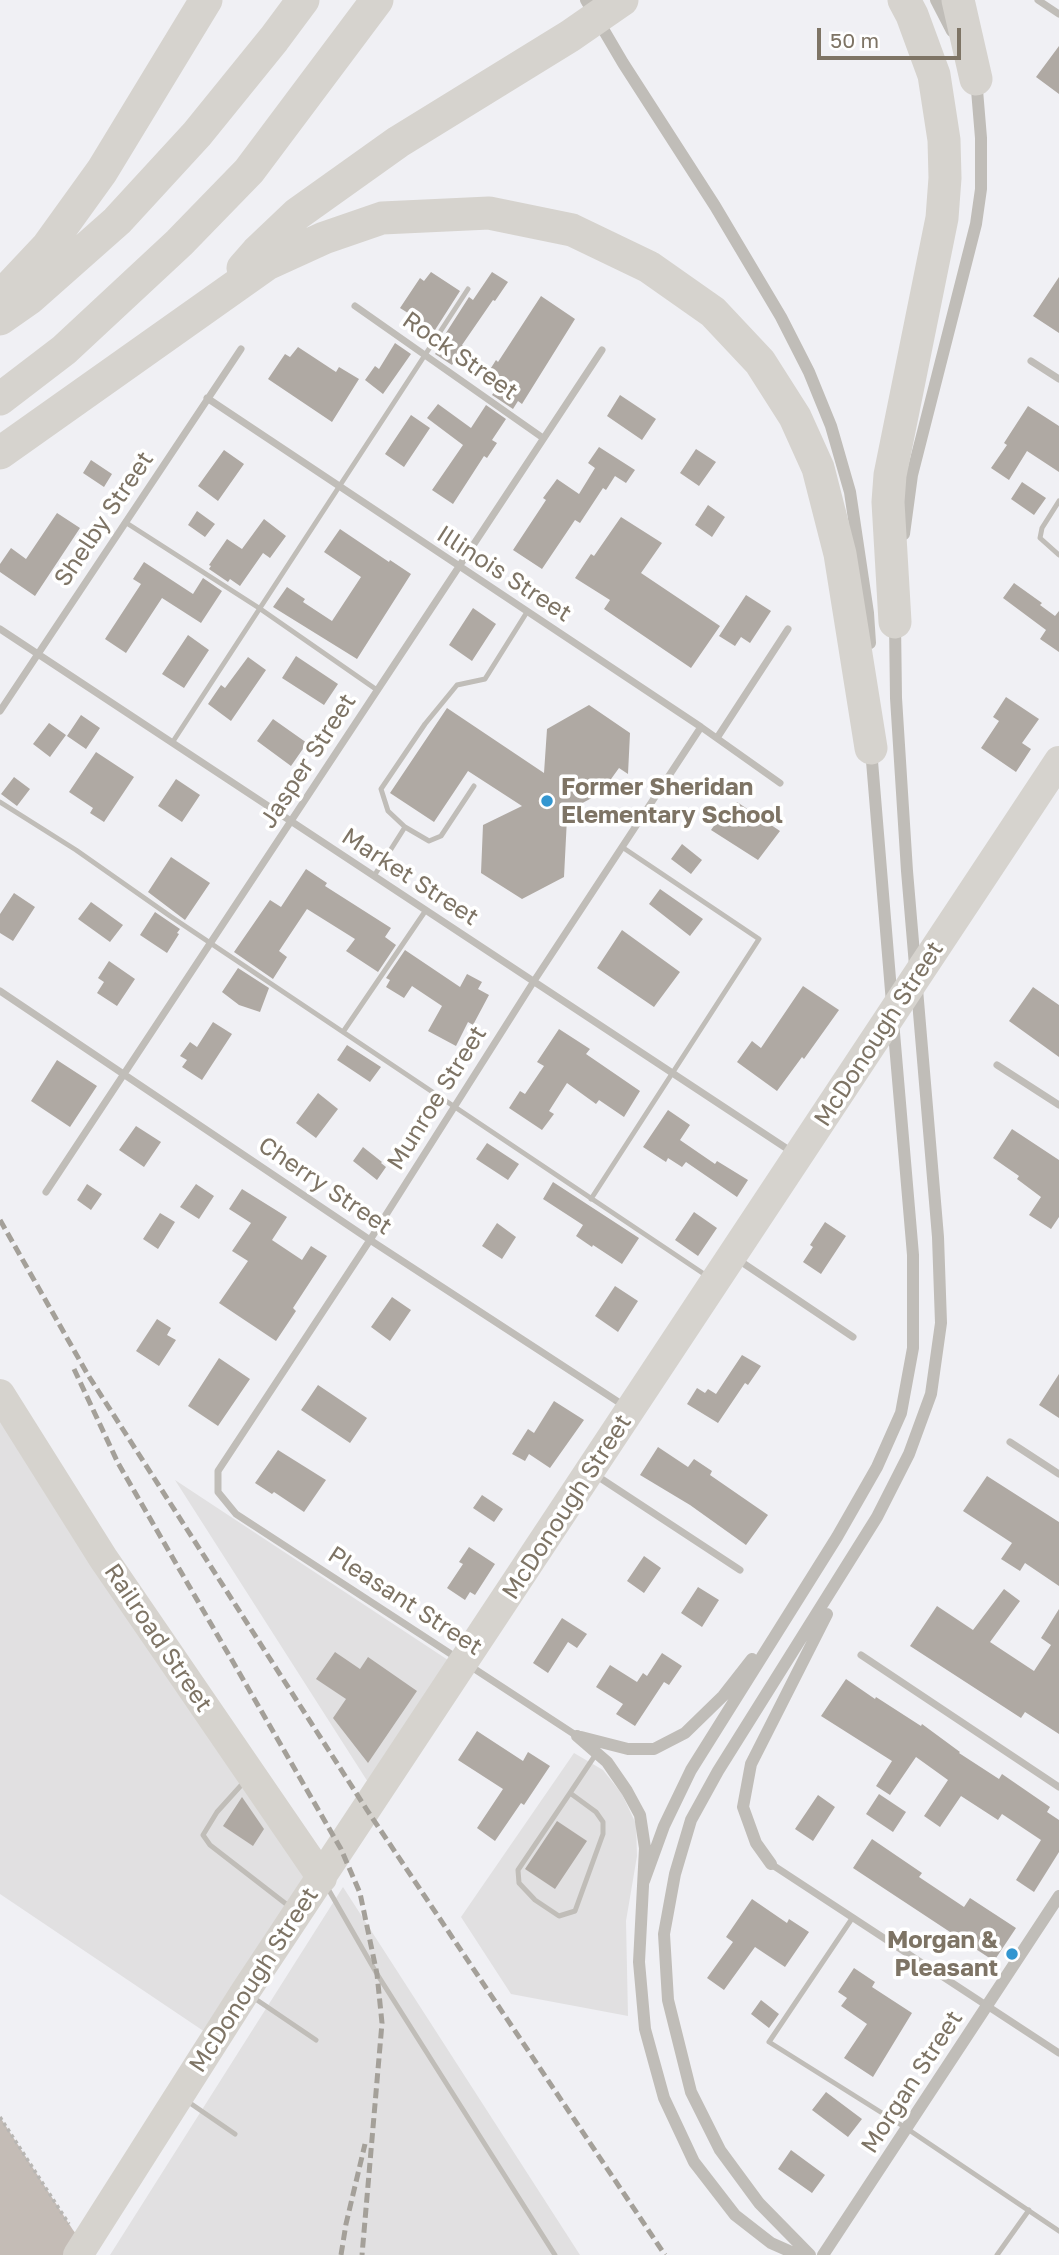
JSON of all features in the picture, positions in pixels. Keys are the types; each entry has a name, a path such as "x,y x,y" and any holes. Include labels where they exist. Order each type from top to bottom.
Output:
{"highway":[{"path":"102,171 180,0"},
{"path":"0,297 48,246 102,171 206,0"},
{"path":"0,319 30,298 117,221 197,134 303,0"},
{"path":"0,399 64,350 179,243 249,171 377,0"},
{"path":"222,294 257,252 297,214 398,142 570,36 622,0"},
{"path":"895,622 888,502 890,475 942,218 945,177 944,140 934,75 904,0"},
{"path":"958,0 976,79"},
{"path":"0,453 267,264 324,238 382,218 489,213 572,230 649,267 713,312 760,362 795,416 818,468 840,554 870,748"}],"main road":[{"name":"McDonough Street","path":"82,2237 178,2096 1059,761"},
{"name":"Railroad Street","path":"0,1394 103,1558 322,1878"}],"street":[{"path":"586,0 781,317 814,383 831,426 850,492 868,613 873,693 870,748 913,1255 913,1348 901,1413 877,1467 691,1770 664,1826 644,1881"},
{"path":"936,0 976,79 981,138 981,189 976,224 912,475 901,549 895,622 907,871 938,1237 941,1323 931,1394 909,1454 751,1764 743,1807 756,1843 771,1864 1059,2053"},
{"path":"1038,0 1059,14"},
{"name":"Rock Street","path":"355,306 543,438"},
{"name":"Shelby Street","path":"0,711 241,349"},
{"name":"Jasper Street","path":"46,1192 602,350"},
{"path":"1031,361 1059,379"},
{"name":"Illinois Street","path":"207,398 701,727 780,783"},
{"name":"Market Street","path":"0,629 799,1156"},
{"path":"717,738 788,629"},
{"name":"Munroe Street","path":"219,1492 218,1471 701,727"},
{"name":"Cherry Street","path":"0,991 370,1240 631,1410"},
{"path":"997,1065 1059,1105"},
{"path":"733,1256 853,1337"},
{"path":"1010,1442 1059,1474"},
{"path":"591,1471 740,1570"},
{"name":"Pleasant Street","path":"219,1492 236,1514 577,1736"},
{"path":"810,2255 759,2203 720,2150 691,2092 668,2000 664,1934 675,1874 691,1820 718,1771 877,1517"},
{"path":"577,1736 628,1749 654,1749 685,1733 723,1696 800,1595"},
{"path":"861,1654 1059,1787"},
{"path":"577,1736 614,1771 640,1815 645,1848 639,1962 645,2029 664,2098 694,2162 735,2215 771,2243 798,2255"},
{"name":"Morgan Street","path":"823,2255 1059,1896"}],"lane":[{"path":"172,743 468,289"},
{"path":"1059,501 1042,528 1040,538 1059,555"},
{"path":"125,522 259,608 377,690"},
{"path":"474,786 440,836 429,841 405,827 388,811 381,789 425,723 457,685 485,679 527,612"},
{"path":"0,802 76,850 716,1282"},
{"path":"374,876 405,827"},
{"path":"591,1199 759,939 622,847"},
{"path":"343,1032 426,910"},
{"path":"570,1793 596,1812 603,1822 603,1834 575,1911 559,1916 535,1900 519,1883 518,1870 597,1753"},
{"path":"251,1774 217,1812 203,1835 209,1845 299,1913"},
{"path":"322,1878 377,1974 555,2255"},
{"path":"853,1917 769,2042 906,2128 1059,2231"},
{"path":"245,1992 317,2040"},
{"path":"178,2096 235,2134"},
{"path":"997,2255 1029,2210"}],"path":[{"path":"0,2117 82,2237"}],"shaded area":[{"path":"0,1413 307,1881 205,2032 0,1894"},
{"path":"175,1480 454,1664 373,1790"},
{"path":"574,1753 603,1770 622,1794 636,1824 637,1856 626,1921 628,2016 511,1994 461,1917"},
{"path":"343,1887 580,2255 110,2255"},
{"path":"0,2117 73,2230 93,2255 0,2255"}],"building":[{"path":"1059,46 1059,94 1036,77"},
{"path":"431,272 460,291 435,330 400,308 420,278 424,281"},
{"path":"492,272 508,282 462,345 464,347 452,365 435,354 469,297 473,300"},
{"path":"1059,277 1059,333 1033,316"},
{"path":"541,296 575,319 522,404 518,401 513,409 492,395 497,388 484,379"},
{"path":"395,343 411,354 383,394 365,380 375,366 379,369"},
{"path":"298,347 336,372 339,367 359,379 332,422 268,379 285,354 290,357"},
{"path":"620,395 656,419 642,440 607,416"},
{"path":"438,404 471,428 486,405 506,419 492,440 497,443 487,458 484,456 453,504 432,490 463,445 427,418"},
{"path":"1028,406 1059,426 1059,472 1027,451 1009,480 991,468"},
{"path":"411,415 430,428 404,467 385,454"},
{"path":"599,447 635,470 626,483 615,476 606,490 603,488 580,523 575,520 542,569 513,550 557,479 579,494 595,468 588,463"},
{"path":"696,449 716,462 699,486 680,473"},
{"path":"224,450 244,464 218,501 198,486"},
{"path":"91,460 112,474 104,487 83,473"},
{"path":"1022,482 1046,498 1034,515 1011,499"},
{"path":"708,505 725,517 712,537 695,525"},
{"path":"197,511 215,524 205,537 188,525"},
{"path":"57,513 80,528 35,596 0,572 0,564 11,548 26,559"},
{"path":"621,517 662,543 641,573 720,626 691,668 604,609 610,600 575,578"},
{"path":"264,519 286,536 270,558 263,553 240,586 230,579 228,582 209,569 227,539 242,549"},
{"path":"340,529 411,574 357,659 273,607 287,587 305,599 303,602 332,621 361,577 324,552"},
{"path":"144,562 193,594 203,578 222,591 201,623 162,598 126,653 105,639 141,584 133,579"},
{"path":"1014,583 1055,616 1059,611 1059,652 1040,639 1046,630 1003,598"},
{"path":"746,595 771,611 750,643 741,637 735,646 719,636"},
{"path":"473,608 496,624 472,661 449,645"},
{"path":"188,635 209,650 184,688 162,674"},
{"path":"296,656 338,684 324,705 282,678"},
{"path":"248,657 266,670 231,721 208,704 221,685 225,688"},
{"path":"1006,697 1039,719 1022,743 1031,749 1016,772 981,748 999,721 993,717"},
{"name":"Former Sheridan Elementary School","path":"589,705 630,733 628,774 619,768 601,793 575,807 567,818 564,877 522,899 481,873 483,825 522,806 468,771 434,822 390,793 447,708 544,773 547,729"},
{"path":"81,715 100,728 86,749 67,736"},
{"path":"273,719 307,743 291,766 257,741"},
{"path":"49,723 66,735 50,757 33,744"},
{"path":"96,752 134,777 104,822 90,813 93,808 69,792"},
{"path":"14,777 30,789 17,806 1,794"},
{"path":"176,779 200,795 182,822 158,806"},
{"path":"737,802 780,831 758,860 711,830 726,809 730,812"},
{"path":"682,844 702,860 691,874 671,859"},
{"path":"171,857 210,883 185,920 148,892"},
{"path":"306,869 327,883 325,886 391,928 385,937 396,945 378,972 346,951 355,939 307,909 279,951 287,957 273,979 234,952 270,900 281,907"},
{"path":"660,889 703,919 690,936 649,904"},
{"path":"14,893 35,907 13,941 0,933 0,914"},
{"path":"91,902 123,925 110,942 78,919"},
{"path":"155,912 180,929 167,953 140,935"},
{"path":"622,930 680,972 654,1007 597,968"},
{"path":"405,950 460,987 467,974 482,982 478,989 489,995 473,1025 468,1022 456,1046 428,1031 442,1006 412,986 404,998 386,987 390,980 386,978"},
{"path":"109,961 135,979 117,1006 97,993 104,982 98,978"},
{"path":"238,968 269,988 260,1012 239,1005 222,992"},
{"path":"803,986 839,1010 777,1091 737,1062 752,1041 761,1048"},
{"path":"1033,987 1059,1005 1059,1057 1009,1021"},
{"path":"213,1022 232,1034 202,1080 182,1067 187,1060 180,1056 190,1042 197,1047"},
{"path":"559,1029 590,1049 586,1054 640,1091 624,1117 599,1100 596,1104 567,1083 549,1111 554,1114 542,1130 509,1108 520,1091 525,1094 544,1066 537,1062"},
{"path":"347,1045 381,1067 370,1082 337,1060"},
{"path":"57,1060 97,1086 70,1127 31,1101"},
{"path":"318,1093 338,1109 316,1138 296,1123"},
{"path":"668,1110 690,1125 680,1140 715,1164 717,1161 748,1180 737,1197 686,1162 682,1167 668,1158 666,1162 643,1147"},
{"path":"136,1126 161,1142 144,1167 119,1150"},
{"path":"1012,1129 1059,1160 1059,1217 1051,1229 1029,1215 1041,1197 1017,1179 1019,1176 993,1158"},
{"path":"487,1143 519,1164 508,1180 476,1159"},
{"path":"363,1147 386,1167 377,1180 353,1161"},
{"path":"553,1182 639,1238 622,1264 576,1236 583,1225 543,1199"},
{"path":"87,1184 102,1194 91,1210 77,1200"},
{"path":"196,1184 214,1196 199,1219 180,1207"},
{"path":"242,1189 287,1217 272,1240 302,1260 311,1246 327,1256 293,1308 296,1311 276,1341 219,1303 248,1261 232,1251 251,1223 229,1209"},
{"path":"694,1212 717,1228 698,1256 675,1240"},
{"path":"160,1213 175,1222 158,1249 143,1239"},
{"path":"825,1222 846,1236 821,1274 803,1262"},
{"path":"497,1223 516,1237 502,1259 482,1246"},
{"path":"615,1286 638,1301 618,1332 595,1316"},
{"path":"392,1297 411,1310 390,1341 371,1327"},
{"path":"157,1319 171,1328 167,1335 176,1340 159,1366 136,1351"},
{"path":"742,1355 761,1366 748,1385 745,1383 718,1423 687,1404 697,1388 705,1393 708,1389 716,1394"},
{"path":"219,1358 250,1379 218,1426 188,1406"},
{"path":"1059,1374 1059,1418 1039,1405"},
{"path":"318,1385 367,1418 350,1443 301,1410"},
{"path":"554,1401 584,1420 550,1468 529,1454 525,1461 512,1454 528,1429 534,1433"},
{"path":"658,1447 688,1467 694,1459 712,1471 710,1475 768,1515 746,1545 690,1505 640,1475"},
{"path":"278,1450 326,1480 304,1512 255,1483"},
{"path":"987,1476 1059,1522 1059,1586 1025,1563 1020,1571 1001,1559 1012,1543 963,1511"},
{"path":"482,1495 503,1509 494,1522 473,1508"},
{"path":"469,1547 495,1564 475,1595 470,1592 465,1600 447,1588 463,1564 459,1562"},
{"path":"644,1556 661,1568 644,1593 627,1581"},
{"path":"698,1587 719,1600 702,1627 681,1613"},
{"path":"1004,1589 1020,1601 990,1642 1034,1671 1051,1645 1041,1638 1059,1609 1059,1734 1025,1712 1021,1718 910,1646 937,1606 973,1630"},
{"path":"562,1618 587,1634 577,1648 568,1642 548,1673 533,1663"},
{"path":"335,1652 360,1669 368,1657 417,1691 368,1763 333,1718 346,1699 316,1679"},
{"path":"662,1653 682,1666 669,1685 664,1682 635,1726 616,1714 623,1704 596,1687 610,1665 637,1682 643,1673 647,1676"},
{"path":"846,1679 875,1699 876,1697 921,1726 922,1724 999,1779 1002,1774 1050,1807 1047,1812 1059,1820 1059,1852 1034,1892 1016,1880 1041,1840 1002,1814 998,1820 961,1796 940,1827 924,1816 948,1780 916,1757 890,1795 876,1786 892,1761 821,1716"},
{"path":"477,1731 523,1761 528,1752 550,1766 495,1841 477,1828 503,1789 458,1760"},
{"path":"879,1794 906,1812 893,1832 866,1814"},
{"path":"818,1795 835,1807 813,1841 795,1829"},
{"path":"242,1797 264,1829 253,1846 223,1826"},
{"path":"557,1821 587,1841 555,1889 525,1869"},
{"path":"872,1839 922,1873 919,1877 964,1907 970,1898 1016,1928 994,1961 853,1868"},
{"path":"752,1899 787,1923 789,1919 809,1932 785,1967 755,1947 724,1990 707,1978 733,1942 726,1937"},
{"path":"854,1968 875,1982 872,1987 912,2013 873,2077 844,2058 867,2024 841,2006 847,1998 838,1992"},
{"path":"761,2000 779,2014 769,2028 751,2014"},
{"path":"826,2092 862,2119 848,2137 812,2110"},
{"path":"791,2150 825,2175 812,2193 778,2169"}],"railway":[{"path":"0,1220 88,1375 367,1810 665,2255"},
{"path":"74,1369 118,1463 341,1849 360,1893 377,1974 382,2023 362,2255"},
{"path":"341,2255 365,2144"}],"place":[{"name":"Former Sheridan Elementary School","path":"547,801"},
{"name":"Morgan & Pleasant","path":"1012,1954"}]}
